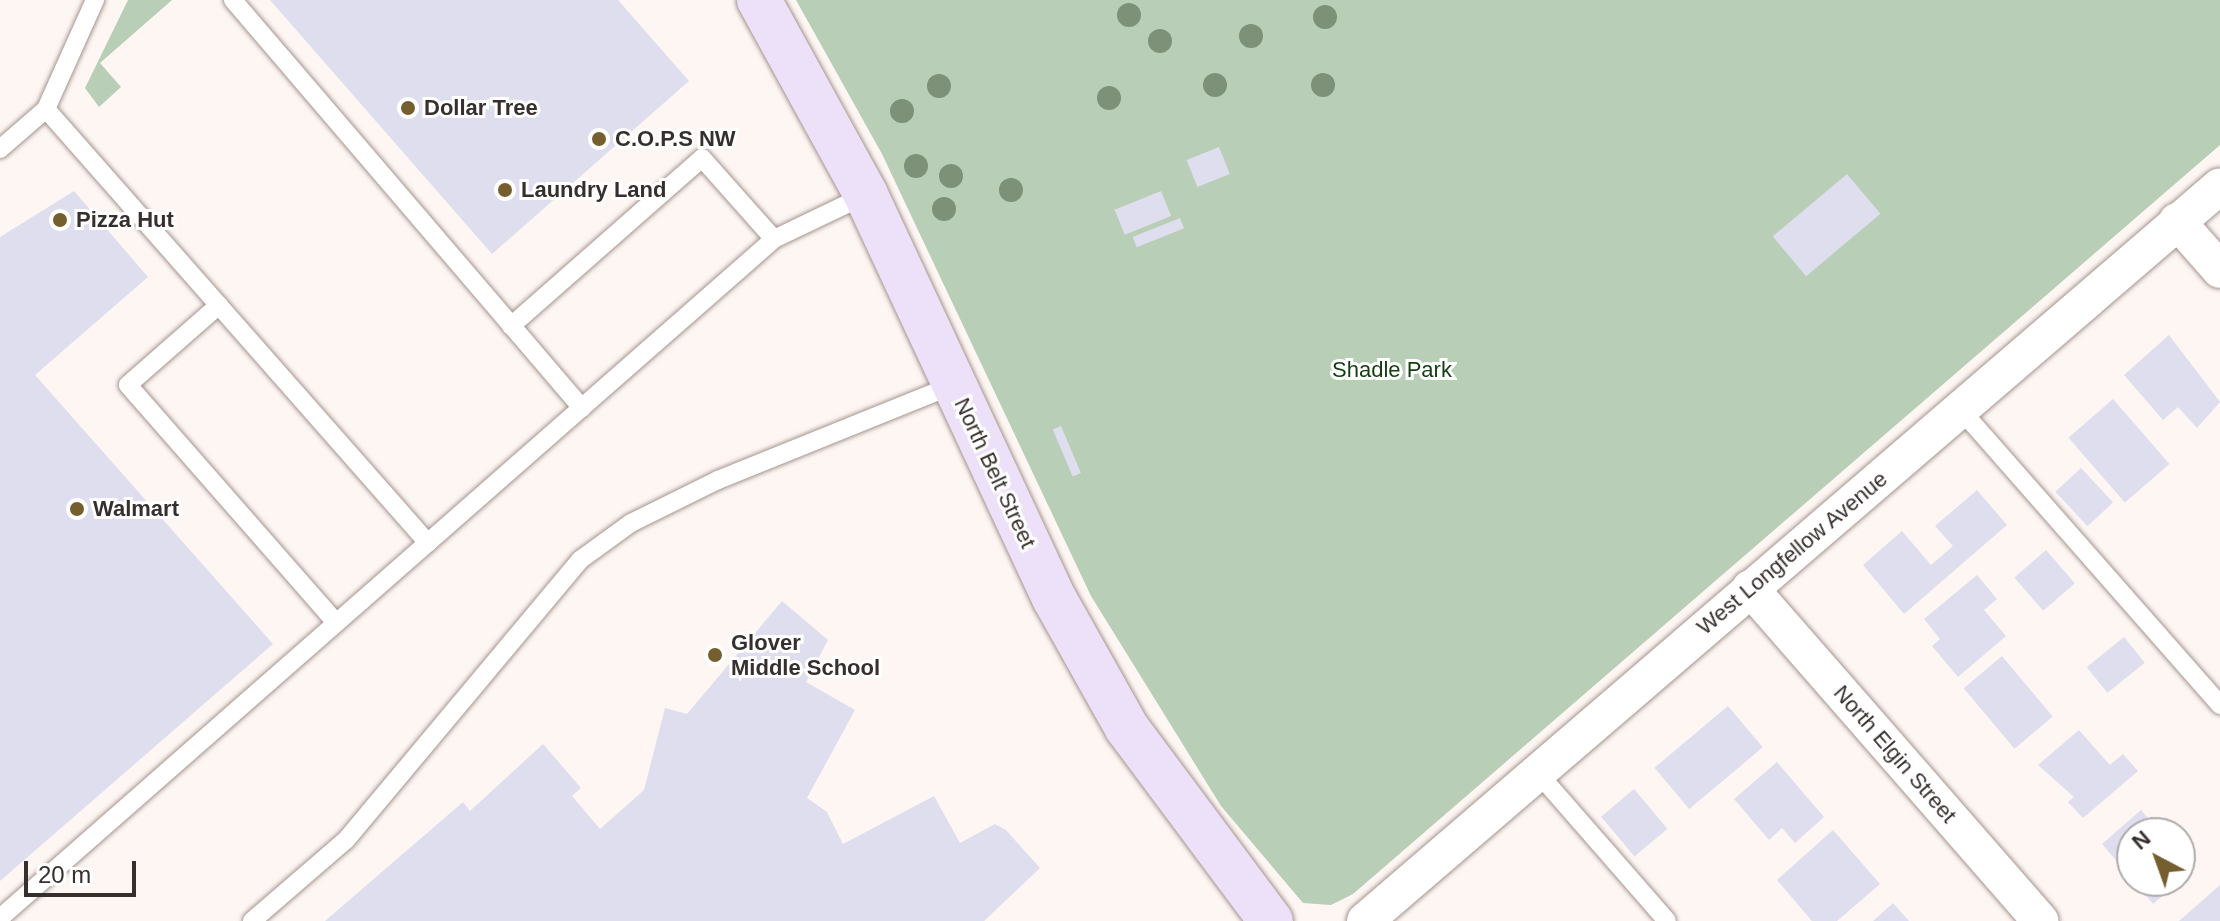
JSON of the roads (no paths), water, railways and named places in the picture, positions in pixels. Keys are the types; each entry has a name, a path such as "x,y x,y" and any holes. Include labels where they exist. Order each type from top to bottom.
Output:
{"street":[{"name":"North Belt Street","path":"759,0 866,195 1054,598 1127,728 1271,921"},
{"name":"West Longfellow Avenue","path":"1365,921 2220,186"},
{"path":"2177,221 2220,270"},
{"name":"North Elgin Street","path":"1750,588 2040,921"}],"lane":[{"path":"233,0 582,408"},
{"path":"0,149 46,109 93,1"},
{"path":"46,109 428,543"},
{"path":"511,326 702,158 774,239"},
{"path":"0,918 774,239 866,195"},
{"path":"219,305 128,385 336,623"},
{"path":"252,921 346,840 580,560 631,523 718,480 953,385"},
{"path":"1961,410 2220,705"},
{"path":"1538,773 1667,921"}],"place":[{"name":"Dollar Tree","path":"408,108"},
{"name":"C.O.P.S NW","path":"599,139"},
{"name":"Laundry Land","path":"505,190"},
{"name":"Pizza Hut","path":"60,220"},
{"name":"Walmart","path":"77,509"},
{"name":"Glover Middle School","path":"715,655"}],"park label":[{"name":"Shadle Park","path":"1392,370"}]}
